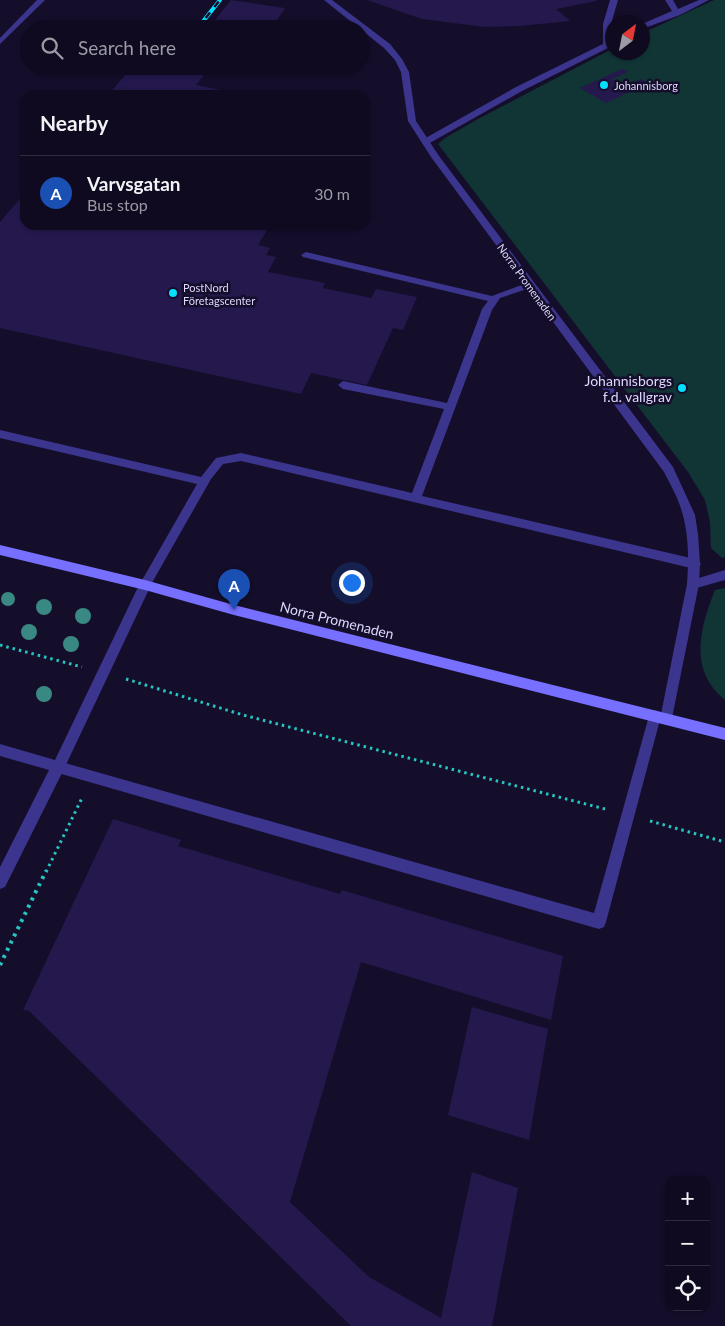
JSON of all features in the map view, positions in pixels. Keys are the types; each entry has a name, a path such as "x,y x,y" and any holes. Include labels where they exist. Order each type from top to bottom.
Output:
{"street":[{"path":"21,20 41,0"},
{"name":"Norra Promenaden","path":"328,0 354,20"},
{"path":"610,15 614,0"},
{"path":"669,0 677,13"},
{"path":"650,25 705,0"},
{"path":"0,42 20,22"},
{"name":"Norra Promenaden","path":"370,33 387,46 405,72 412,121 424,142 669,470 686,505 690,519 694,564 693,584 660,718"},
{"path":"424,142 519,89 605,46"},
{"path":"306,255 494,299"},
{"path":"416,498 487,309 497,296 530,286"},
{"path":"343,385 450,407"},
{"path":"0,434 204,482"},
{"path":"0,882 58,767 145,585 204,482 220,461 240,457 694,564"},
{"name":"Norra Promenaden","path":"0,550 145,585 234,610 725,734"},
{"path":"693,584 725,575"},
{"path":"0,750 92,778 599,922 627,815 660,718"}],"path":[{"path":"0,645 102,672 243,715 725,842"},
{"path":"0,965 92,778"}],"green space":[{"path":"714,0 725,0 725,557 722,558 711,548 710,522 705,500 688,472 438,144 478,119 605,53 605,60 650,60 650,30"},
{"path":"725,588 725,700 713,688 706,676 700,648 705,619 715,590"}],"building":[{"path":"231,0 285,8 277,20 215,20"},
{"path":"367,0 596,1 556,9 570,21 485,27 422,19"},
{"name":"Johannisborg","path":"622,69 628,72 612,79 625,87 641,79 648,83 606,103 580,88"},
{"path":"125,75 204,75 196,85 221,90 112,90"},
{"name":"PostNord Företagscenter","path":"20,199 20,230 267,230 258,245 270,248 266,255 276,257 268,272 325,283 323,288 371,298 376,289 417,297 403,330 393,328 367,385 311,373 301,394 0,328 0,222"},
{"path":"113,819 181,840 178,846 340,894 342,890 563,956 551,1020 361,962 290,1202 369,1277 441,1318 472,1172 518,1188 492,1326 351,1326 29,1011 23,1010"},
{"path":"472,1007 548,1029 529,1140 448,1115"}],"railway":[{"path":"204,20 220,0"}],"place":[{"name":"Johannisborg","path":"604,85"},
{"name":"PostNord Företagscenter","path":"173,293"},
{"name":"Johannisborgs f.d. vallgrav","path":"682,388"},
{"name":"Varvsgatan","path":"234,610"}]}
